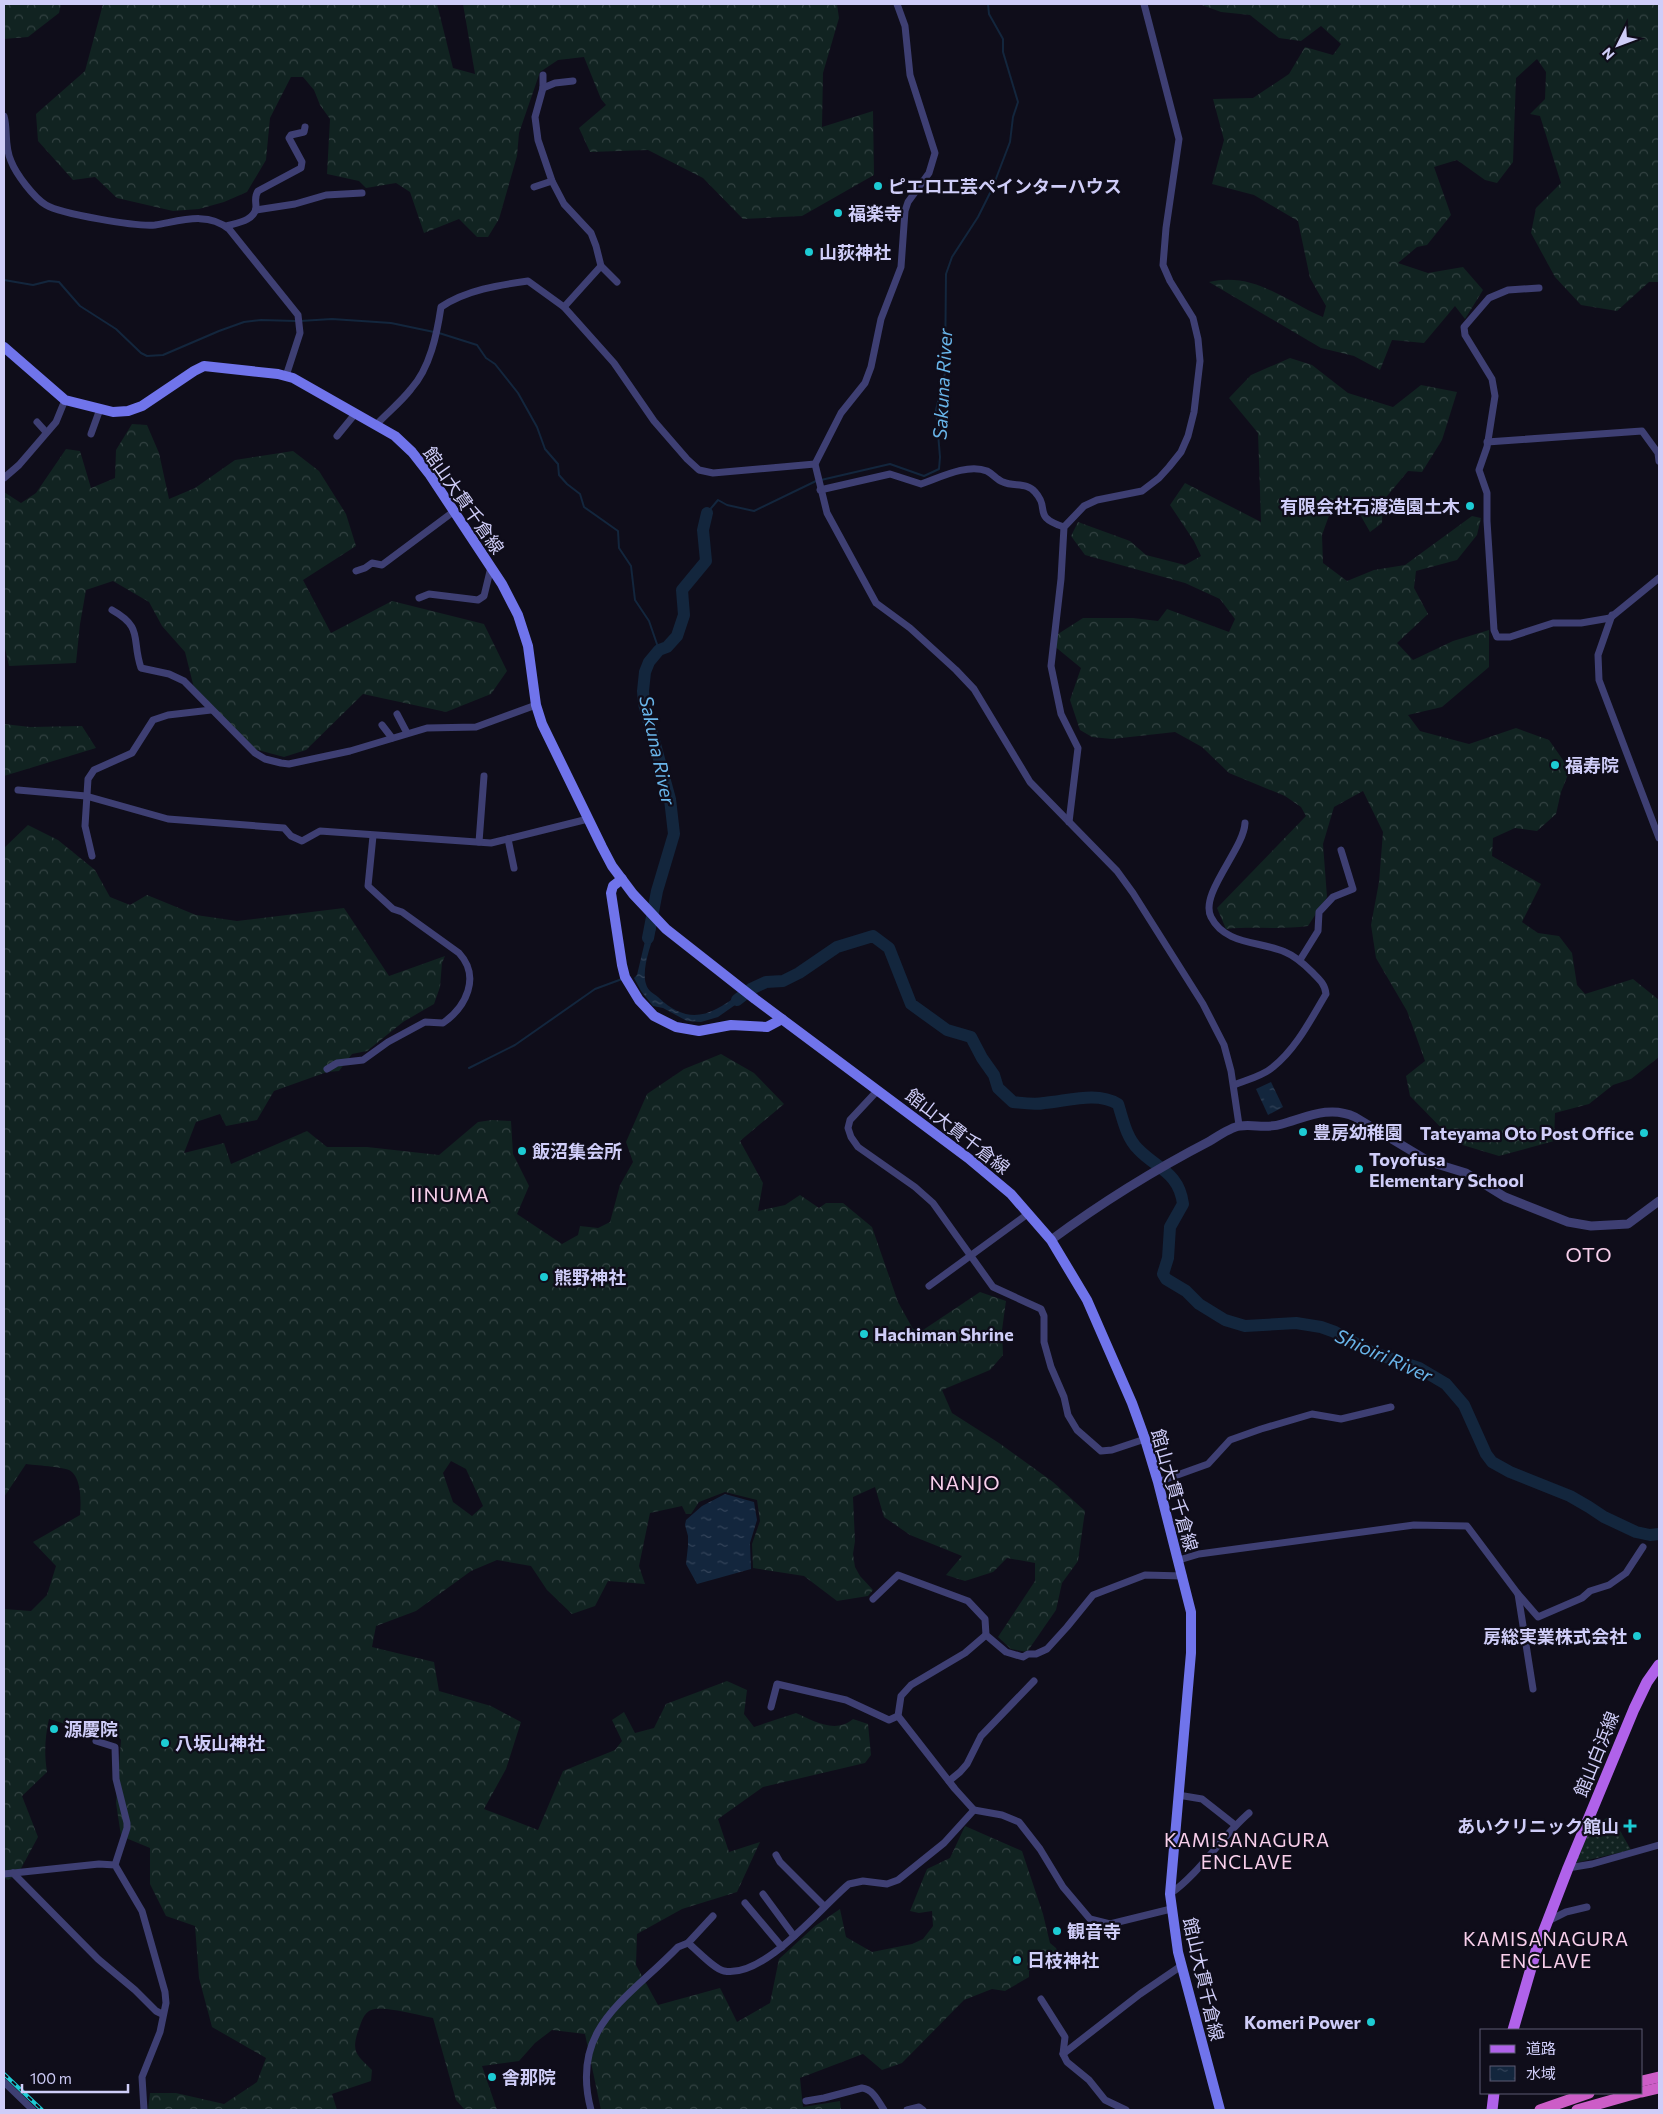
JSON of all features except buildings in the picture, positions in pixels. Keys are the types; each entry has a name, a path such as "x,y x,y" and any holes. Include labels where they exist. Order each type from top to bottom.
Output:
{"highway":[{"path":"1643,2080 1659,2077"},
{"path":"1643,2092 1659,2088"},
{"path":"1540,2110 1587,2094"},
{"path":"1577,2110 1633,2094"}],"main road":[{"name":"館山大貫千倉線","path":"4,348 65,400 100,409 120,412 135,409 204,366 265,372 303,382 394,436 412,452 430,475 510,599 524,630 536,705 548,738 607,856 622,880 662,924 740,987 976,1164 1029,1213 1051,1240 1086,1300 1132,1404 1158,1482 1191,1612 1192,1633 1170,1894 1175,1939 1181,1966 1220,2110"},
{"path":"622,880 613,886 611,893 622,965 626,978 639,1000 654,1016 681,1028 699,1030 745,1024 767,1027 782,1019"},
{"name":"館山白浜線","path":"1513,2029 1534,1959 1568,1868 1634,1709 1647,1682 1659,1665"},
{"path":"1492,2110 1494,2094"}],"street":[{"path":"897,4 907,36 910,74 935,153 929,173 908,202 905,211 901,267 881,319 871,367 865,383 841,413 816,468 827,514 871,597 938,653 974,689 1030,782 1126,882 1185,973 1212,1019 1224,1045 1234,1085 1239,1126"},
{"path":"1069,822 1078,748 1061,714 1051,666 1061,579 1064,527 1078,511 1091,502 1142,491 1159,478 1181,452 1188,436 1194,412 1200,360 1193,318 1170,281 1163,265 1178,139 1144,4"},
{"path":"543,75 543,88 535,117 538,140 552,181 564,204 590,234 596,246 601,266 617,282"},
{"path":"543,88 555,83 572,81"},
{"path":"4,116 6,146 10,159 24,182 45,204 68,212 141,225 156,225 193,218 226,226 247,220 256,210 295,204 326,195 362,193"},
{"path":"256,210 255,196 258,191 301,168 302,162 289,138 291,135 304,132 305,127"},
{"path":"534,187 552,181"},
{"path":"226,226 298,315 300,327 298,341 286,376"},
{"path":"564,307 601,266"},
{"path":"376,425 419,380 438,327 442,307 454,298 504,284 528,281 564,307 614,364 659,426 699,470 713,473 816,468"},
{"path":"1539,288 1508,290 1489,298 1464,327 1465,335 1492,379 1495,396 1487,442 1479,470 1487,493 1494,630 1497,637 1510,637 1552,623 1581,623 1610,618 1659,578"},
{"path":"4,478 19,465 56,422 65,400"},
{"path":"91,434 100,409"},
{"path":"337,436 355,414"},
{"path":"37,422 46,432"},
{"path":"1487,442 1642,431 1658,453 1659,462"},
{"path":"820,487 890,474 921,484 951,471 986,471 1004,482 1031,488 1037,494 1045,519 1048,522 1064,527"},
{"path":"356,571 372,563 382,565 453,512"},
{"path":"419,598 430,594 478,600 484,596 490,567"},
{"path":"112,610 124,617 135,629 141,668 180,678 255,754 281,763 289,764 350,751 432,727 464,729 476,727 536,705"},
{"path":"1612,615 1598,655 1599,680 1659,838"},
{"path":"92,856 85,826 88,779 94,770 132,753 153,720 168,715 211,710"},
{"path":"397,714 407,733"},
{"path":"382,725 392,738"},
{"path":"479,842 484,776"},
{"path":"18,790 86,796 168,819 284,828 292,836 302,841 320,831 491,843 588,819"},
{"path":"1234,1085 1272,1068 1283,1058 1304,1030 1326,994 1322,981 1300,960 1284,951 1258,946 1229,936 1214,923 1209,914 1208,905 1218,880 1243,837 1245,822"},
{"path":"327,1068 337,1063 363,1060 388,1042 425,1022 443,1024 458,1010 471,984 466,961 459,953 402,912 393,909 368,886 373,836"},
{"path":"508,839 514,868"},
{"path":"1300,960 1318,931 1320,912 1333,898 1353,888 1341,850"},
{"path":"878,1090 850,1120 848,1128 851,1137 858,1147 915,1187 933,1203 969,1256 993,1287 1000,1292 1041,1309 1044,1316 1044,1342 1051,1367 1064,1397 1068,1415 1077,1430 1102,1451 1112,1450 1145,1439"},
{"path":"1051,1240 1095,1207 1167,1164 1239,1126 1264,1127 1280,1125 1313,1113 1347,1113 1430,1162 1466,1173 1505,1197 1568,1222 1591,1226 1628,1224 1640,1217 1659,1201"},
{"path":"929,1286 1029,1213"},
{"path":"1158,1482 1208,1464 1230,1440 1260,1429 1312,1414 1341,1419 1391,1407"},
{"path":"1178,1560 1199,1554 1414,1525 1467,1526 1518,1594 1538,1617 1546,1616 1582,1598 1590,1591 1609,1585 1626,1572 1642,1547"},
{"path":"873,1599 898,1576 968,1601 985,1619 986,1635 1006,1652 1023,1657 1046,1649 1067,1628 1093,1595 1145,1575 1183,1576"},
{"path":"1518,1594 1533,1688"},
{"path":"986,1635 965,1653 912,1685 900,1696 898,1716 974,1810 1002,1815 1019,1822 1040,1849 1063,1887 1090,1919 1110,1924 1171,1909"},
{"path":"949,1781 966,1764 981,1736 1034,1681"},
{"path":"772,1707 777,1684 846,1700 889,1720 898,1716"},
{"path":"96,1741 115,1747 116,1780 127,1823 115,1865 142,1911 165,1992 166,2003 162,2014 160,2032 142,2077 144,2110"},
{"path":"1178,1795 1202,1799 1235,1825"},
{"path":"688,1943 717,1969 724,1972 750,1968 794,1936 849,1884 863,1881 887,1884 898,1880 944,1843 974,1810"},
{"path":"1170,1894 1187,1882 1235,1825 1249,1813"},
{"path":"1568,1868 1592,1864 1659,1845"},
{"path":"776,1855 780,1862 824,1906"},
{"path":"4,1874 99,1864 115,1865"},
{"path":"13,1873 98,1959 135,1990 156,2012 162,2014"},
{"path":"763,1894 794,1936"},
{"path":"745,1903 782,1946"},
{"path":"1548,1921 1566,1912 1587,1907"},
{"path":"591,2110 585,2072 587,2056 595,2035 614,2009 678,1947 688,1943 713,1916"},
{"path":"1063,2054 1140,1994 1181,1966"},
{"path":"1041,1999 1065,2038 1063,2054 1068,2062 1089,2080 1105,2100 1126,2110"},
{"path":"4,2082 33,2110"},
{"path":"806,2101 867,2088 884,2110"},
{"path":"907,2110 919,2106 923,2110"}],"green space":[{"path":"4,4 61,4 59,13 28,37 4,39"},
{"path":"103,4 437,4 453,68 475,74 463,4 837,4 839,18 823,73 822,127 873,111 874,175 802,216 743,219 703,178 648,150 590,152 579,128 606,105 601,99 584,57 558,60 540,72 519,133 517,156 499,219 488,237 477,237 459,219 424,233 410,192 396,183 366,188 359,181 327,174 330,119 320,105 314,90 303,77 291,77 270,118 266,160 247,192 224,202 199,209 173,211 117,198 95,177 73,180 38,141 36,114 85,71"},
{"path":"1199,4 1659,4 1659,282 1649,282 1617,311 1581,305 1555,277 1531,233 1536,208 1561,183 1540,116 1530,114 1545,99 1546,72 1537,59 1516,78 1513,162 1497,183 1485,180 1457,160 1434,167 1451,215 1427,245 1417,247 1398,263 1428,273 1463,267 1483,290 1465,319 1455,306 1424,343 1392,340 1380,370 1354,356 1321,348 1209,282 1225,280 1255,284 1269,289 1323,317 1326,306 1310,278 1298,221 1254,195 1212,184 1224,140 1213,99 1253,98 1289,74 1305,47 1333,55 1341,44 1321,26 1301,41 1279,38 1250,15 1221,12"},
{"path":"1290,358 1312,365 1348,393 1393,407 1421,385 1457,392 1442,440 1422,472 1408,471 1383,501 1382,523 1370,532 1358,511 1331,510 1322,535 1323,563 1347,581 1374,570 1405,565 1472,516 1481,518 1477,535 1457,560 1416,571 1414,588 1428,614 1397,643 1413,660 1453,641 1489,630 1489,667 1442,707 1408,715 1420,731 1469,744 1516,728 1549,740 1570,770 1561,792 1556,814 1537,831 1515,828 1493,838 1492,856 1541,884 1522,922 1538,933 1559,936 1572,953 1577,985 1585,994 1633,979 1659,1000 1659,1057 1631,1079 1613,1085 1589,1104 1555,1113 1554,1141 1499,1156 1456,1143 1410,1096 1406,1076 1425,1061 1407,1011 1376,958 1371,925 1379,882 1383,832 1363,791 1334,807 1323,844 1327,897 1308,926 1226,929 1217,908 1306,816 1301,807 1285,796 1229,773 1202,747 1175,732 1112,739 1092,737 1080,730 1070,700 1081,668 1053,645 1058,634 1083,618 1133,618 1158,621 1167,609 1229,632 1235,619 1220,599 1185,583 1085,555 1071,536 1078,522 1130,541 1146,555 1185,565 1201,556 1194,541 1170,505 1185,483 1261,522 1258,433 1229,398 1251,375"},
{"path":"132,424 147,425 159,453 169,499 195,488 235,460 293,451 319,471 346,514 356,546 303,580 331,633 392,601 484,624 507,671 491,694 446,712 363,694 306,750 284,757 250,748 194,688 185,652 162,626 149,602 113,581 86,590 76,663 9,666 4,644 4,492 21,503 36,493 66,449 80,451 91,488 115,478 116,450"},
{"path":"4,724 30,727 82,726 96,748 4,776"},
{"path":"28,825 58,840 95,870 110,897 130,905 147,895 196,915 237,921 344,908 389,976 445,956 442,963 440,987 434,1004 403,1022 367,1051 352,1054 339,1071 327,1072 274,1091 257,1120 226,1126 220,1114 196,1122 184,1153 224,1143 231,1164 307,1131 327,1147 367,1147 439,1155 478,1122 492,1120 511,1121 513,1154 529,1186 517,1214 562,1244 578,1235 580,1226 598,1228 610,1222 620,1185 633,1162 626,1142 647,1094 684,1069 721,1054 754,1073 784,1104 740,1141 763,1183 758,1211 785,1205 800,1195 819,1208 826,1203 843,1203 872,1227 898,1302 913,1329 923,1330 980,1292 1006,1301 1002,1330 1003,1355 990,1370 942,1390 952,1413 999,1443 1053,1482 1085,1511 1078,1561 1062,1583 1056,1610 1027,1652 1011,1649 998,1637 1035,1581 1035,1563 1007,1558 993,1572 965,1581 946,1575 962,1556 910,1535 884,1517 875,1487 853,1497 855,1541 853,1554 855,1567 860,1576 873,1590 868,1596 837,1601 804,1576 753,1568 752,1544 760,1521 757,1500 725,1492 699,1502 691,1514 686,1514 682,1506 650,1513 639,1566 645,1584 608,1581 595,1606 572,1614 547,1590 531,1566 497,1560 471,1571 416,1611 376,1626 372,1647 434,1662 439,1691 491,1706 521,1722 506,1769 484,1809 538,1830 563,1771 615,1750 622,1741 612,1720 624,1712 635,1733 654,1728 666,1704 727,1681 747,1690 744,1714 754,1727 796,1713 824,1725 839,1726 853,1719 868,1724 871,1755 865,1763 763,1787 718,1819 729,1852 760,1842 737,1892 682,1909 637,1934 636,1965 658,2005 720,1988 737,2022 770,2003 779,1959 815,1926 840,1909 846,1937 872,1952 912,1944 923,1939 933,1926 932,1911 919,1913 910,1911 927,1869 950,1858 965,1826 1022,1851 1043,1914 1050,1943 1056,1948 1059,1955 1029,1971 1029,1977 1005,1991 992,1989 964,2000 902,2063 882,2070 863,2054 800,2078 803,2107 840,2101 841,2110 601,2110 585,2034 552,2030 535,2043 519,2061 482,2066 497,2110 465,2110 456,2100 433,2018 400,2011 374,2009 369,2011 362,2020 355,2044 355,2049 362,2061 372,2070 371,2081 332,2094 337,2110 148,2110 150,2093 176,2093 224,2104 257,2082 266,2058 212,2027 199,1978 195,1926 166,1916 150,1884 150,1848 121,1836 116,1803 121,1740 111,1727 96,1722 83,1727 73,1727 49,1719 45,1745 47,1772 22,1796 38,1837 18,1874 8,1880 4,1878 4,1609 31,1611 47,1595 56,1566 33,1542 80,1515 81,1503 80,1490 76,1478 69,1470 26,1464 4,1497 4,848","holes":["451,1461 466,1469 483,1506 472,1516 453,1502 443,1473"]},
{"path":"1611,1815 1631,1850 1575,1863 1592,1821 1602,1821"}],"water":[{"path":"647,920 656,928 645,971 646,984 651,992 669,1006 689,1015 699,1015 719,1008 739,994 745,998 718,1017 701,1022 687,1021 663,1008 653,1006 641,991 634,978 637,975 646,937 644,932"},
{"path":"1271,1082 1283,1107 1268,1115 1256,1089"},
{"path":"725,1494 754,1502 757,1520 750,1543 751,1569 697,1584 686,1564 688,1536 685,1525 686,1520 702,1506"}],"waterway":[{"name":"Sakuna River","path":"821,480 890,464 924,476 939,469 940,457 936,410 945,373 946,274 952,257 978,217 992,189 1010,142 1013,117 1018,102 1003,52 1003,39 989,14 988,4"},
{"path":"4,280 33,285 49,281 59,282 80,306 116,329 141,353 147,356 163,355 244,322 261,320 296,321"},
{"path":"300,321 332,319 391,323 434,332"},
{"path":"439,333 477,345 486,358 495,364 518,393 537,427 545,449 558,464 559,475 580,494 584,507 618,531 619,548 631,566 635,600 649,621 659,650"},
{"name":"Sakuna River","path":"707,513 718,500 727,505 754,511 816,481"},
{"name":"Sakuna River","path":"648,938 657,891 674,834 670,799 644,704 645,672 649,662 659,650 667,647 677,636 684,615 682,590 706,561 703,530 707,513"},
{"name":"Shioiri River","path":"737,1000 751,989 766,982 783,981 799,973 837,947 873,936 889,948 911,1004 947,1030 971,1037 994,1075 998,1088 1013,1102 1036,1104 1092,1097 1110,1100 1118,1104 1125,1128 1134,1144 1145,1156 1172,1178 1181,1193 1183,1204 1170,1227 1168,1258 1163,1274 1166,1279 1186,1291 1199,1304 1225,1320 1245,1326 1296,1323 1321,1327 1335,1332 1371,1352 1419,1368 1446,1384 1464,1405 1486,1454 1492,1462 1510,1472 1570,1496 1604,1517 1636,1532 1650,1535 1659,1534"},
{"path":"469,1068 515,1045 595,989 622,979"}],"railway":[{"path":"4,2074 42,2110"}],"place":[{"name":"ピエロ工芸ペインターハウス","path":"878,186"},
{"name":"福楽寺","path":"838,213"},
{"name":"山荻神社","path":"809,252"},
{"name":"有限会社石渡造園土木","path":"1470,506"},
{"name":"福寿院","path":"1555,765"},
{"name":"豊房幼稚園","path":"1303,1132"},
{"name":"Tateyama Oto Post Office","path":"1644,1133"},
{"name":"飯沼集会所","path":"522,1151"},
{"name":"Toyofusa Elementary School","path":"1359,1169"},
{"name":"熊野神社","path":"544,1277"},
{"name":"Hachiman Shrine","path":"864,1334"},
{"name":"房総実業株式会社","path":"1637,1636"},
{"name":"源慶院","path":"54,1729"},
{"name":"八坂山神社","path":"165,1743"},
{"name":"あいクリニック館山","path":"1630,1826"},
{"name":"観音寺","path":"1057,1931"},
{"name":"日枝神社","path":"1017,1960"},
{"name":"Komeri Power","path":"1371,2022"},
{"name":"舎那院","path":"492,2077"}],"district":[{"name":"IINUMA","path":"450,1194"},
{"name":"OTO","path":"1589,1254"},
{"name":"NANJO","path":"965,1482"},
{"name":"KAMISANAGURA ENCLAVE","path":"1247,1850"},
{"name":"KAMISANAGURA ENCLAVE","path":"1546,1949"}]}
